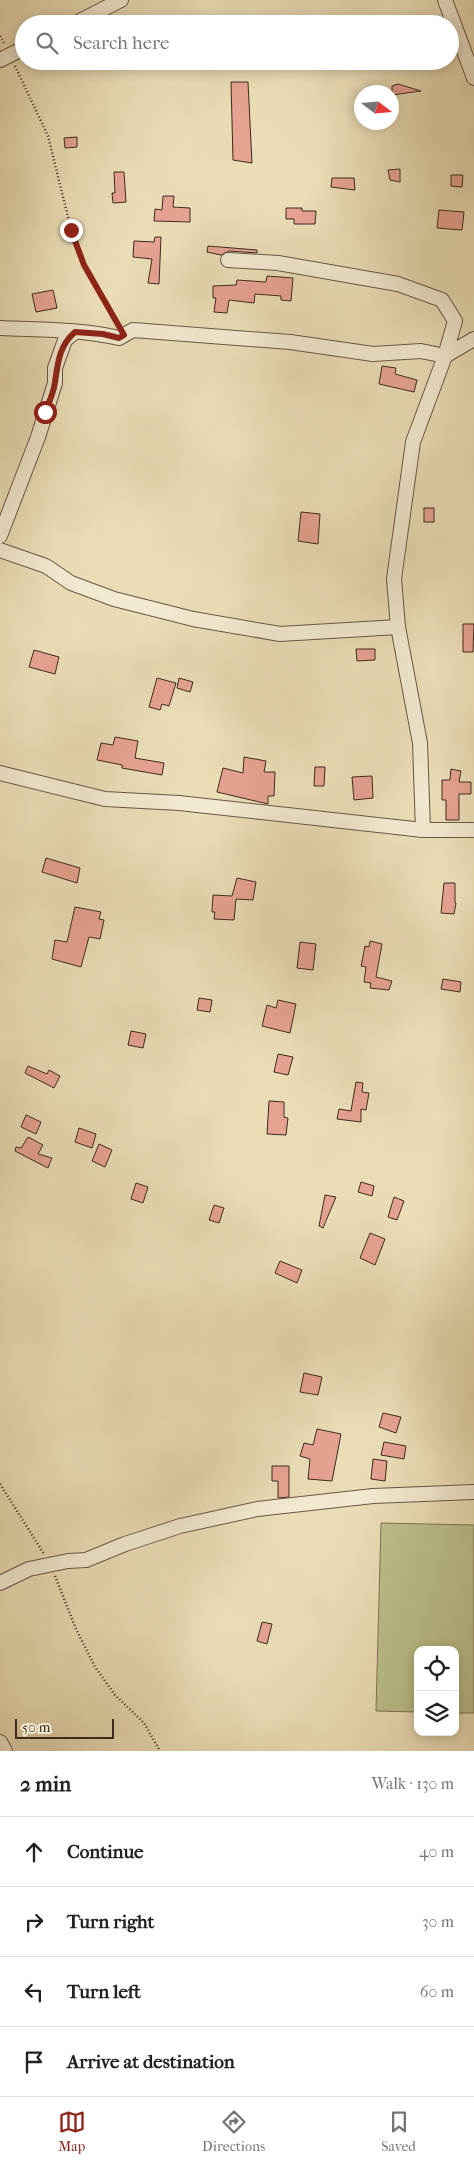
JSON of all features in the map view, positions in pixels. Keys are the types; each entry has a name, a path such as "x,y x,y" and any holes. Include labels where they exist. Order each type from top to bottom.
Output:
{"street":[{"path":"92,15 122,0"},
{"path":"445,0 451,15"},
{"path":"459,38 474,78"},
{"path":"228,260 278,264 350,274 398,284 442,300 455,321 445,356 410,453 394,579 398,627 420,743 423,830"},
{"path":"0,328 103,334 119,338 133,330 160,331 290,342 373,354 420,351 445,356 474,339"},
{"path":"0,536 38,437 55,383 56,368 65,340 75,332"},
{"path":"0,550 46,566 71,583 114,599 193,619 280,634 398,627"},
{"path":"0,773 105,799 179,803 423,830 474,830"},
{"path":"0,1583 29,1569 86,1560 124,1544 180,1526 257,1509 373,1496 474,1492"},
{"path":"0,1742 5,1751"}],"path":[{"path":"0,36 5,58 48,136 71,230 84,265 124,335"},
{"path":"0,1484 50,1565 76,1629 95,1667 115,1695 144,1723 160,1751"}],"green space":[{"path":"381,1523 474,1525 474,1713 459,1713 459,1646 414,1646 414,1712 376,1711"}],"building":[{"path":"231,82 248,82 252,163 233,160"},
{"path":"398,84 421,91 399,94 399,85 395,85"},
{"path":"77,137 77,147 65,148 64,138"},
{"path":"400,169 400,182 390,180 388,170"},
{"path":"114,172 124,172 126,202 113,203 112,193 115,193"},
{"path":"451,175 463,175 462,187 451,186"},
{"path":"332,178 354,178 355,190 331,187"},
{"path":"163,196 174,196 173,207 190,208 190,222 154,221 155,209 162,210"},
{"path":"286,208 302,208 302,211 316,211 315,224 294,224 294,219 286,219"},
{"path":"439,210 464,212 462,230 437,228"},
{"path":"155,237 161,237 159,284 148,283 152,259 133,257 134,241 154,242"},
{"path":"208,246 257,250 257,253 229,251 221,255 207,252"},
{"path":"267,276 293,278 291,301 281,300 281,296 255,294 254,303 229,300 227,313 214,312 216,298 213,298 213,286 236,285 237,280 266,282"},
{"path":"53,290 57,308 36,312 32,294"},
{"path":"382,366 396,368 395,374 417,380 414,392 379,384"},
{"path":"424,508 434,508 434,522 424,522"},
{"path":"301,512 320,514 318,544 298,541"},
{"path":"463,624 474,624 473,652 463,652"},
{"path":"356,649 375,649 375,660 357,661"},
{"path":"34,650 59,657 55,674 29,667"},
{"path":"157,678 176,683 169,706 162,704 160,710 149,707"},
{"path":"179,678 193,682 190,692 177,688"},
{"path":"115,737 138,741 135,758 164,763 162,775 122,768 122,765 97,760 101,743 113,745"},
{"path":"244,757 266,761 264,772 275,772 274,796 268,796 268,804 217,792 223,768 243,773"},
{"path":"315,767 325,767 324,786 314,786"},
{"path":"451,769 461,771 459,782 471,782 471,794 459,794 459,820 446,820 446,800 442,800 442,780 450,780"},
{"path":"372,776 373,798 354,800 352,777"},
{"path":"46,858 80,868 77,883 42,872"},
{"path":"237,878 256,882 253,900 236,899 234,920 214,919 215,912 212,912 213,895 232,896"},
{"path":"444,883 455,883 456,903 454,914 441,913"},
{"path":"75,907 101,912 99,919 104,920 100,939 89,937 81,967 52,959 55,940 67,942"},
{"path":"370,941 382,944 376,977 392,981 389,990 370,988 371,983 364,982 366,967 361,966 365,946 369,947"},
{"path":"300,942 316,944 313,970 297,968"},
{"path":"443,979 461,982 460,992 441,989"},
{"path":"199,998 212,1000 210,1012 197,1010"},
{"path":"278,1000 296,1004 290,1033 262,1026 267,1005 276,1008"},
{"path":"131,1031 146,1034 143,1048 128,1045"},
{"path":"278,1054 293,1057 288,1075 274,1072"},
{"path":"28,1066 47,1074 49,1070 60,1076 54,1088 25,1073"},
{"path":"356,1082 363,1083 362,1092 369,1093 366,1110 361,1109 361,1122 337,1119 339,1109 351,1111"},
{"path":"269,1101 284,1102 284,1117 288,1118 286,1135 267,1134"},
{"path":"26,1115 41,1122 36,1134 21,1127"},
{"path":"79,1128 96,1134 92,1148 75,1142"},
{"path":"28,1137 43,1145 38,1154 52,1158 48,1168 15,1151 16,1147 21,1148"},
{"path":"99,1144 112,1150 105,1167 92,1161"},
{"path":"361,1182 374,1186 372,1196 358,1192"},
{"path":"136,1183 148,1187 143,1203 131,1199"},
{"path":"325,1195 336,1197 323,1228 319,1226"},
{"path":"394,1197 404,1201 397,1220 388,1217"},
{"path":"214,1205 224,1208 219,1223 209,1220"},
{"path":"370,1233 385,1239 375,1265 360,1258"},
{"path":"280,1261 302,1270 297,1283 275,1273"},
{"path":"304,1373 322,1377 318,1395 300,1392"},
{"path":"383,1413 401,1417 396,1433 379,1427"},
{"path":"317,1429 341,1434 332,1481 308,1479 310,1459 300,1456 304,1443 313,1445"},
{"path":"384,1442 406,1446 404,1459 381,1455"},
{"path":"373,1459 387,1461 385,1481 371,1479"},
{"path":"272,1466 289,1466 289,1497 278,1498 278,1481 272,1481"},
{"path":"262,1622 272,1624 267,1644 257,1641"}],"route":[{"path":"45,412 55,383 56,368 65,340 75,332 103,334 119,338 124,335 84,265 71,230"}]}
